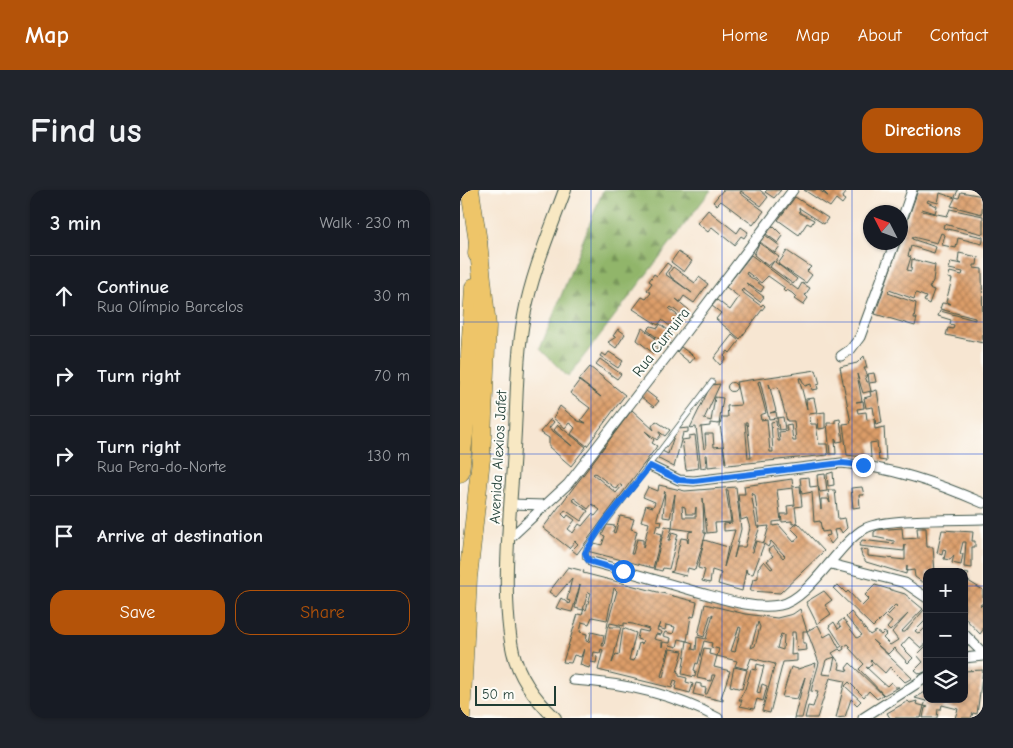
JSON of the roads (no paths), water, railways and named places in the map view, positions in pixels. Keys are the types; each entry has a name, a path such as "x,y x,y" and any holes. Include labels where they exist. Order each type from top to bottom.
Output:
{"highway":[{"path":"461,718 468,578 481,459 487,326 470,190"},
{"path":"460,473 467,405 478,242"}],"main road":[{"name":"Avenida Alexios Jafet","path":"555,718 543,707 526,684 514,654 508,621 511,504 524,316 536,269 565,190"}],"street":[{"name":"Rua Curruira","path":"510,538 555,497 578,470 680,341 793,190"},
{"path":"907,205 912,190"},
{"path":"841,356 851,349 860,337 892,250"},
{"path":"650,466 679,480 694,481 841,463 863,465 903,473 983,503"},
{"path":"511,504 544,505"},
{"path":"592,562 723,598 764,606 781,605 790,602 830,564 851,539 868,527 884,523 983,519"},
{"path":"830,564 905,583 923,595"},
{"path":"968,638 983,654"},
{"path":"968,657 983,654"},
{"path":"573,680 601,681 649,691 690,705 718,718"},
{"path":"862,718 923,680"}],"lane":[{"path":"592,562 585,557 587,547 712,382"}]}
